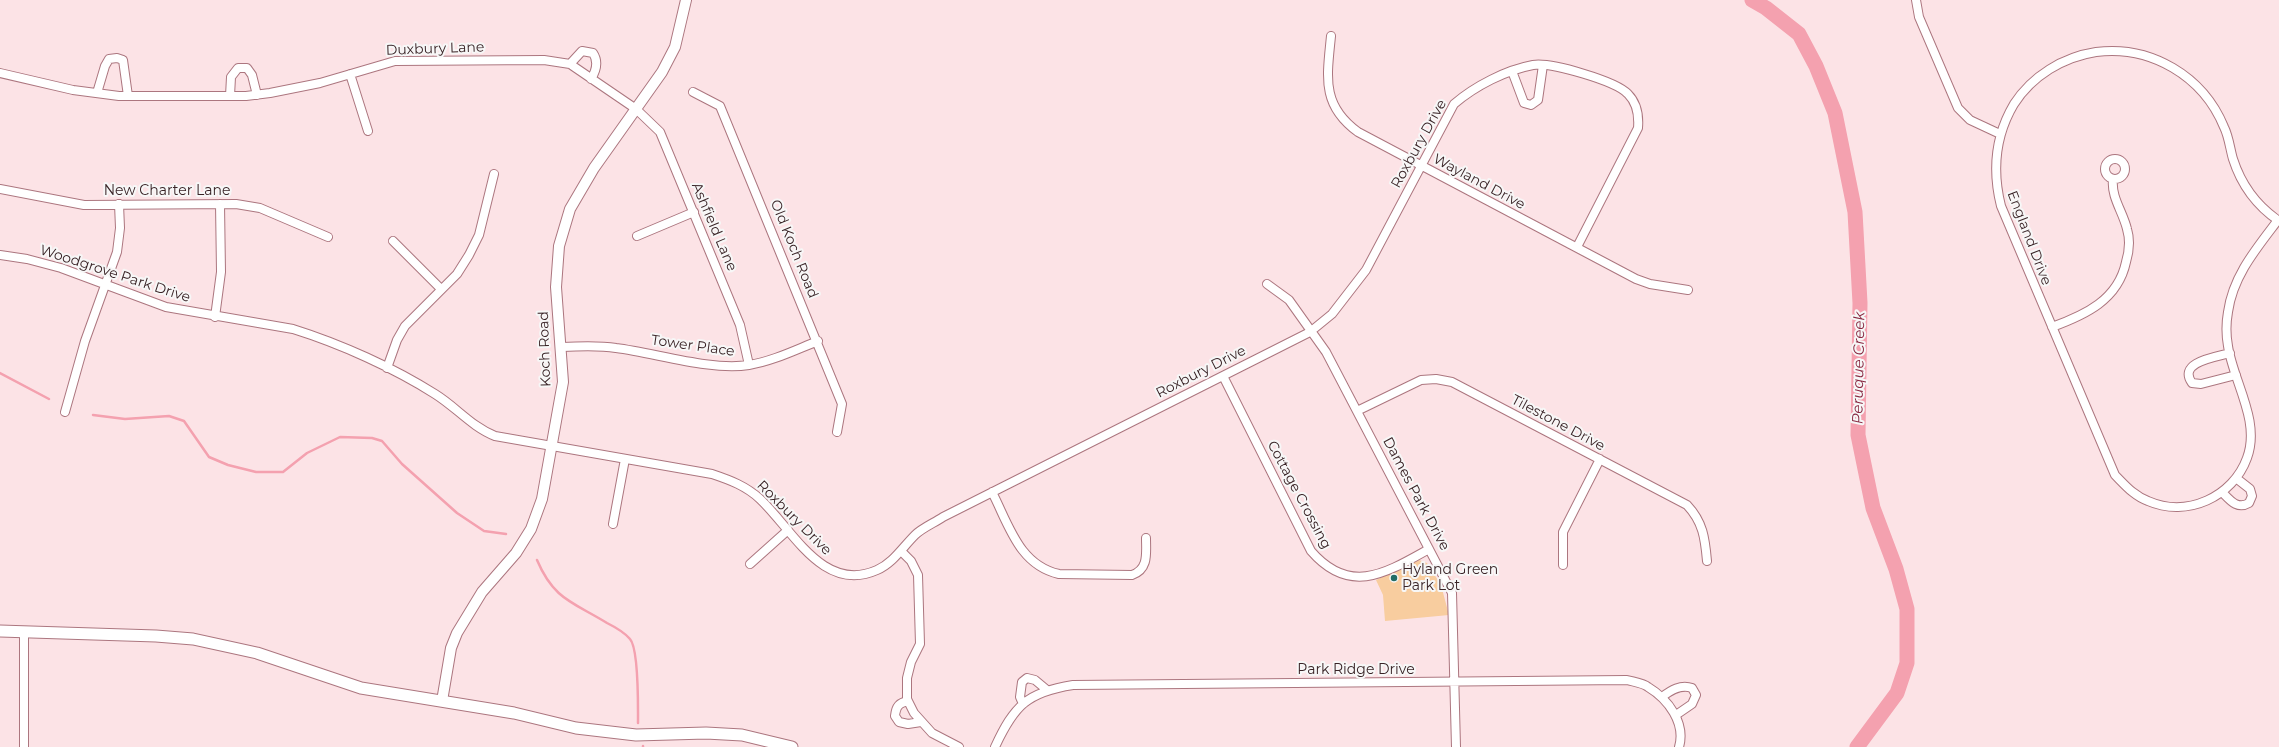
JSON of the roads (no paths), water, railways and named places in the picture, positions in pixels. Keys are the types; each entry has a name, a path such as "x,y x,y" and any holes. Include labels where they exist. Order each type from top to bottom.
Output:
{"main road":[{"path":"0,631 156,636 193,639 257,653 361,688 514,713 605,733 636,735 706,733 742,735 792,747"}],"street":[{"name":"Koch Road","path":"442,701 451,648 464,619 482,592 516,553 531,530 542,499 563,382 562,347 556,287 560,246 570,209 594,168 662,72 675,47 686,0"},
{"path":"1916,0 1919,17 1958,108 1970,120 2000,134"},
{"name":"Wayland Drive","path":"1331,36 1327,86 1332,103 1341,118 1358,132 1636,279 1650,284 1688,290"},
{"path":"570,64 582,51 593,53 596,58 596,69 591,79"},
{"name":"England Drive","path":"2105,51 2124,51 2149,56 2179,70 2195,82 2216,108 2225,129 2233,160 2248,190 2259,204 2278,221 2252,254 2232,291 2228,313 2228,346 2248,417 2250,438 2248,457 2236,478 2222,492 2204,502 2176,508 2148,501 2126,488 2116,475 2106,455 2001,206 1996,189 1995,166 2000,134 2009,113 2017,100 2029,86 2055,65 2087,54 2105,51"},
{"path":"97,93 105,66 109,59 117,58 123,60 128,96"},
{"name":"Duxbury Lane","path":"0,73 73,90 97,93 128,96 230,96 257,94 320,83 395,61 544,60 570,64 636,109"},
{"name":"Roxbury Drive","path":"551,446 712,474 738,483 759,498 814,559 830,570 845,575 863,575 878,570 891,562 916,534 931,524 1310,332 1332,314 1366,270 1454,104 1466,93 1512,71 1534,64 1553,66 1617,85 1629,94 1639,117 1638,128 1577,247"},
{"path":"1512,71 1524,103 1531,105 1538,100 1543,65"},
{"path":"230,96 231,77 238,68 247,68 257,94"},
{"path":"350,74 368,131"},
{"name":"Old Koch Road","path":"693,92 720,106 818,341 842,404 837,432"},
{"name":"Ashfield Lane","path":"636,109 660,132 740,324 749,365"},
{"path":"387,368 397,340 404,326 440,288 457,274 479,235 494,174"},
{"path":"2052,327 2093,310 2116,288 2125,270 2129,253 2128,231 2112,189 2113,180"},
{"name":"New Charter Lane","path":"0,189 84,205 236,204 260,208 328,237"},
{"path":"65,412 85,341 117,252 120,228 119,204"},
{"path":"215,317 220,272 220,204"},
{"path":"637,236 694,212"},
{"path":"392,241 440,288"},
{"name":"Woodgrove Park Drive","path":"0,255 46,263 166,307 293,330 311,335 387,368 447,401 484,431 495,436 551,446"},
{"name":"Dames Park Drive","path":"1267,284 1289,300 1310,332 1326,352 1452,593 1456,747"},
{"name":"Tower Place","path":"562,347 609,347 714,365 749,365 770,360 818,341"},
{"path":"2230,353 2194,364 2188,371 2189,378 2192,383 2201,384 2236,375"},
{"name":"Cottage Crossing","path":"1223,376 1311,551 1327,567 1346,575 1369,577 1388,572 1429,549"},
{"name":"Tilestone Drive","path":"1357,411 1421,380 1436,379 1452,382 1687,505 1697,516 1704,533 1707,561"},
{"path":"613,524 625,459"},
{"path":"1563,566 1562,532 1600,459"},
{"path":"2222,492 2239,506 2249,503 2252,496 2250,489 2236,478"},
{"path":"992,492 1024,555 1036,566 1048,571 1059,574 1132,575 1138,573 1146,563 1146,538"},
{"path":"750,564 788,530"},
{"path":"901,551 912,561 918,575 920,644 911,662 907,678 908,701 921,722 932,733 959,747"},
{"path":"24,632 24,747"},
{"path":"1023,704 1020,690 1022,682 1027,678 1035,680 1047,690"},
{"name":"Park Ridge Drive","path":"995,747 1014,711 1038,694 1047,690 1073,685 1627,680 1647,686 1662,697 1678,719 1681,740 1680,747"},
{"path":"1662,697 1672,689 1683,686 1692,688 1695,691 1696,695 1692,704 1676,715"},
{"path":"908,701 901,703 896,708 894,716 899,722 908,724 921,722"}],"waterway":[{"name":"Peruque Creek","path":"1752,0 1766,8 1799,34 1816,66 1835,113 1855,212 1860,303 1858,435 1873,508 1896,569 1907,609 1907,663 1897,693 1857,747"},
{"path":"0,373 49,399"},
{"path":"93,415 125,419 169,416 184,421 209,457 228,465 256,472 283,472 307,453 340,437 372,438 382,441 402,464 457,513 484,531 506,534"},
{"path":"537,560 550,584 566,599 620,630 630,639 635,654 638,692 638,723"}],"place":[{"name":"Hyland Green Park Lot","path":"1394,578"}]}
